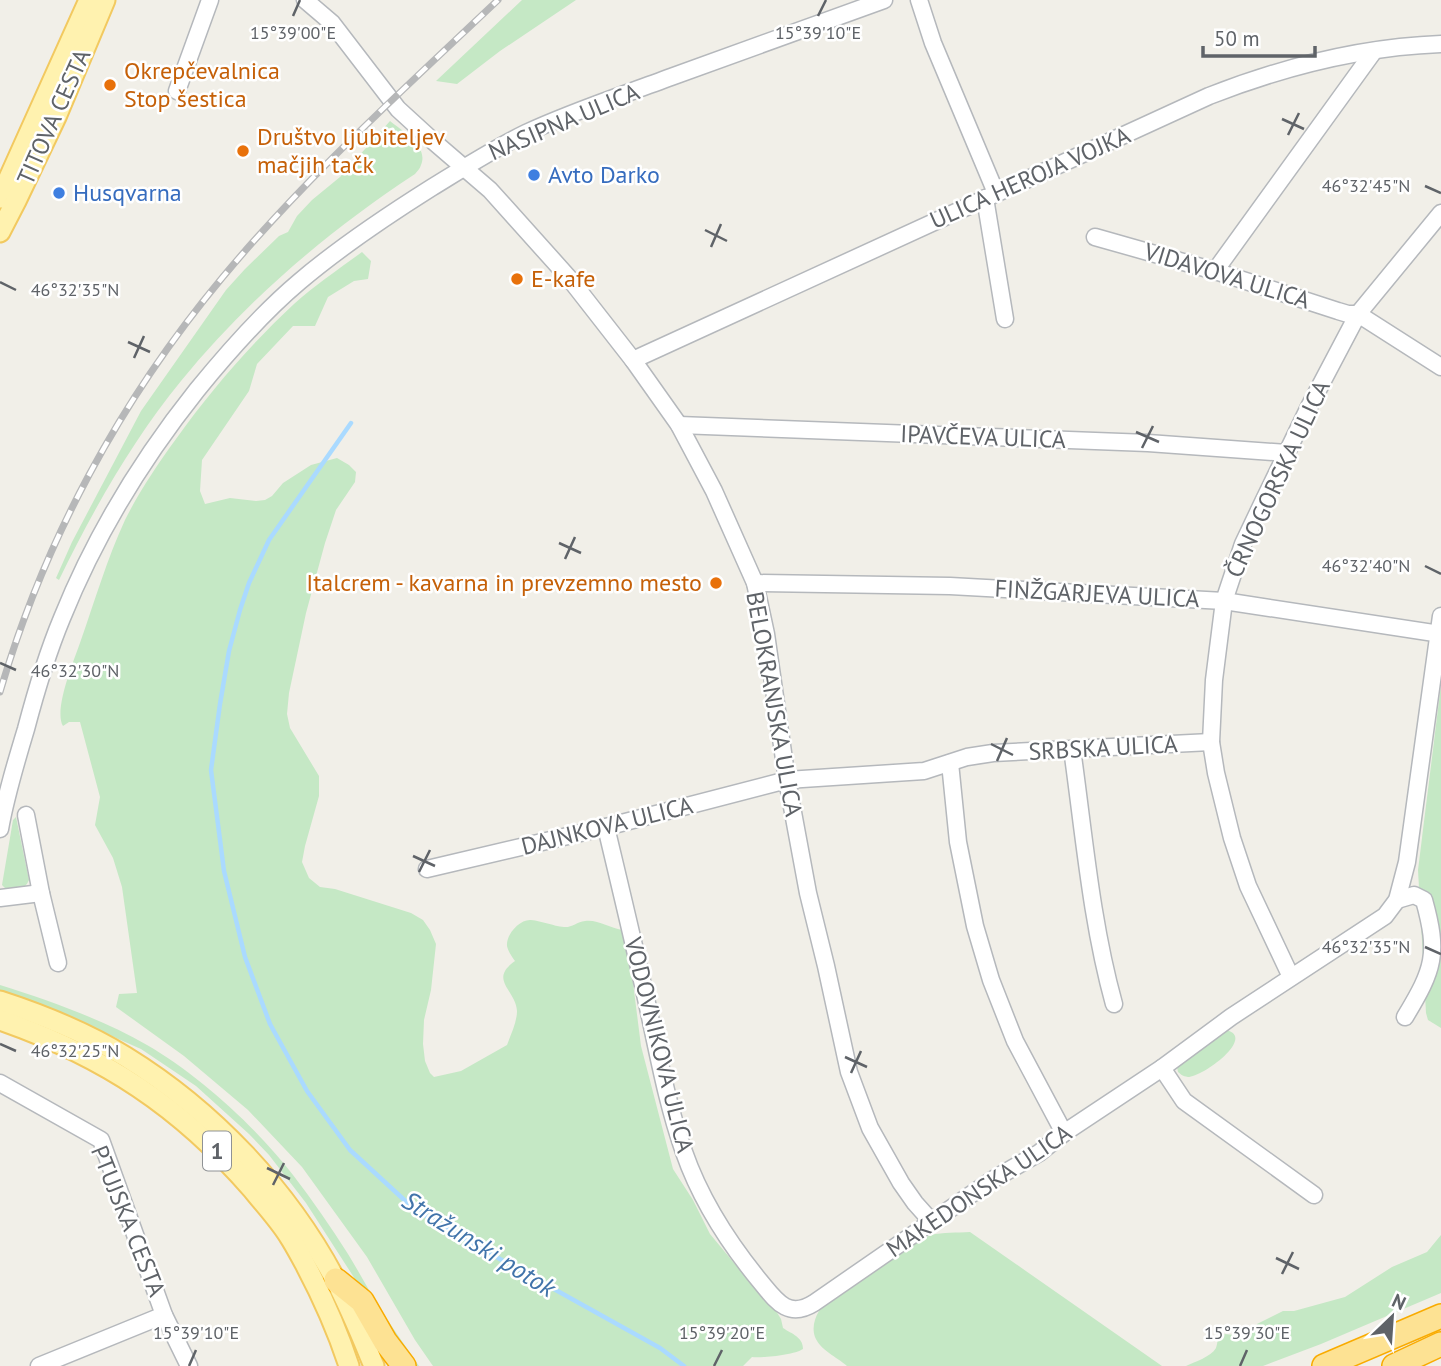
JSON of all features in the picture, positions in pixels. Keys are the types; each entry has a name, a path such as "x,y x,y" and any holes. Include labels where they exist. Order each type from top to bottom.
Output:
{"highway":[{"path":"336,1280 362,1301 404,1366"},
{"path":"1324,1366 1441,1316"},
{"path":"1394,1366 1441,1344"}],"main road":[{"name":"TITOVA CESTA","path":"0,198 89,0"},
{"name":"TITOVA CESTA","path":"0,232 56,117 105,0"},
{"name":"1","path":"0,1001 60,1023 124,1055 197,1108 242,1151 301,1223 336,1280 374,1366"},
{"name":"1","path":"0,1020 57,1043 119,1074 188,1123 230,1163 289,1236 326,1304 349,1366"}],"street":[{"path":"177,91 210,0"},
{"name":"NASIPNA ULICA","path":"305,0 332,23 398,109 465,167 528,132 589,107 884,0"},
{"path":"919,0 991,196 1005,319"},
{"name":"ULICA HEROJA VOJKA","path":"634,360 1209,96 1297,66 1374,51 1441,44"},
{"path":"1215,271 1374,51"},
{"path":"0,829 38,685 62,619 87,561 144,462 213,370 297,284 380,219 465,167"},
{"name":"BELOKRANJSKA ULICA","path":"465,167 491,190 569,278 634,360 679,425 714,491 755,583 766,634 787,780 808,893 854,1086 870,1128 901,1183 932,1222"},
{"name":"ČRNOGORSKA ULICA","path":"1291,977 1248,886 1232,838 1216,773 1212,742 1214,680 1224,601 1243,544 1358,314 1441,213"},
{"name":"VIDAVOVA ULICA","path":"1095,237 1215,271 1348,314 1358,314"},
{"path":"1358,314 1441,367"},
{"name":"IPAVČEVA ULICA","path":"679,425 1148,443 1287,453"},
{"name":"FINŽGARJEVA ULICA","path":"755,583 950,586 1224,601 1439,634"},
{"path":"1397,900 1407,862 1441,616"},
{"name":"SRBSKA ULICA","path":"787,780 924,771 967,757 993,753 1212,742"},
{"path":"1072,749 1097,930 1114,1004"},
{"path":"950,763 958,842 966,887 991,980 1015,1041 1064,1133"},
{"name":"DAJNKOVA ULICA","path":"427,869 606,827 787,780"},
{"path":"26,816 58,963"},
{"name":"VODOVNIKOVA ULICA","path":"606,827 667,1093 685,1155 695,1180 722,1229 753,1273 783,1306 795,1310"},
{"path":"0,898 41,893"},
{"path":"1397,900 1414,895 1424,900 1433,948 1428,976 1405,1017"},
{"name":"MAKEDONSKA ULICA","path":"795,1310 814,1303 992,1180 1039,1153 1231,1017 1385,916 1397,900"},
{"path":"1162,1068 1184,1101 1314,1195"},
{"name":"PTUJSKA CESTA","path":"0,1083 101,1140 164,1315 188,1366"},
{"path":"39,1366 164,1315"}],"green space":[{"path":"522,0 576,0 500,51 457,84 436,81"},
{"path":"390,121 418,145 422,158 419,169 351,219 290,269 206,351 163,404 130,452 59,580 56,578 141,411 226,290 279,236 288,232 297,216 340,177"},
{"path":"362,252 371,261 368,279 354,281 328,297 315,326 293,326 257,364 249,391 202,460 200,491 205,504 230,498 265,500 283,483 311,465 337,458 356,472 355,482 336,510 325,543 306,613 289,693 287,714 290,728 319,776 319,796 302,862 309,878 320,887 335,889 411,913 423,920 430,930 436,944 431,990 424,1020 423,1044 425,1061 434,1077 461,1071 507,1045 517,1011 504,980 507,968 515,961 508,950 507,941 518,925 531,920 567,927 590,921 622,930 630,959 641,1046 673,1169 710,1234 776,1311 783,1328 801,1342 803,1349 799,1351 778,1356 752,1357 743,1366 433,1366 367,1257 302,1167 248,1110 184,1056 116,1007 119,994 137,993 122,887 113,858 95,825 100,797 80,722 69,722 63,726 61,718 70,671 125,520 162,459 217,386 262,336 302,297"},
{"path":"1441,685 1441,1028 1428,1020 1426,1013 1418,870"},
{"path":"16,817 29,880 23,887 7,890 2,885 13,820"},
{"path":"0,985 75,1011 147,1045 187,1071 245,1121 279,1157 308,1195 419,1366 411,1366 306,1203 249,1134 196,1086 141,1049 0,992"},
{"path":"1226,1030 1234,1034 1235,1040 1232,1048 1215,1064 1188,1077 1178,1072 1177,1067"},
{"path":"970,1232 1162,1366 847,1366 817,1342 814,1327 819,1311 854,1283 931,1235"},
{"path":"1441,1235 1441,1293 1263,1366 1186,1366 1210,1354 1224,1334 1245,1336 1252,1332 1257,1324 1283,1311 1294,1311 1345,1297 1392,1267 1427,1252"}],"waterway":[{"name":"Stražunski potok","path":"351,423 269,540 249,583 229,651 211,770 224,871 245,957 270,1024 307,1091 350,1150 413,1208 660,1348 684,1366"}],"railway":[{"path":"0,692 18,636 63,527 119,422 185,324 287,205 356,135 498,0"}],"place":[{"name":"Okrepčevalnica Stop šestica","path":"110,85"},
{"name":"Društvo ljubiteljev mačjih tačk","path":"243,151"},
{"name":"Avto Darko","path":"534,175"},
{"name":"Husqvarna","path":"59,193"},
{"name":"E-kafe","path":"517,279"},
{"name":"Italcrem - kavarna in prevzemno mesto","path":"716,583"}]}
